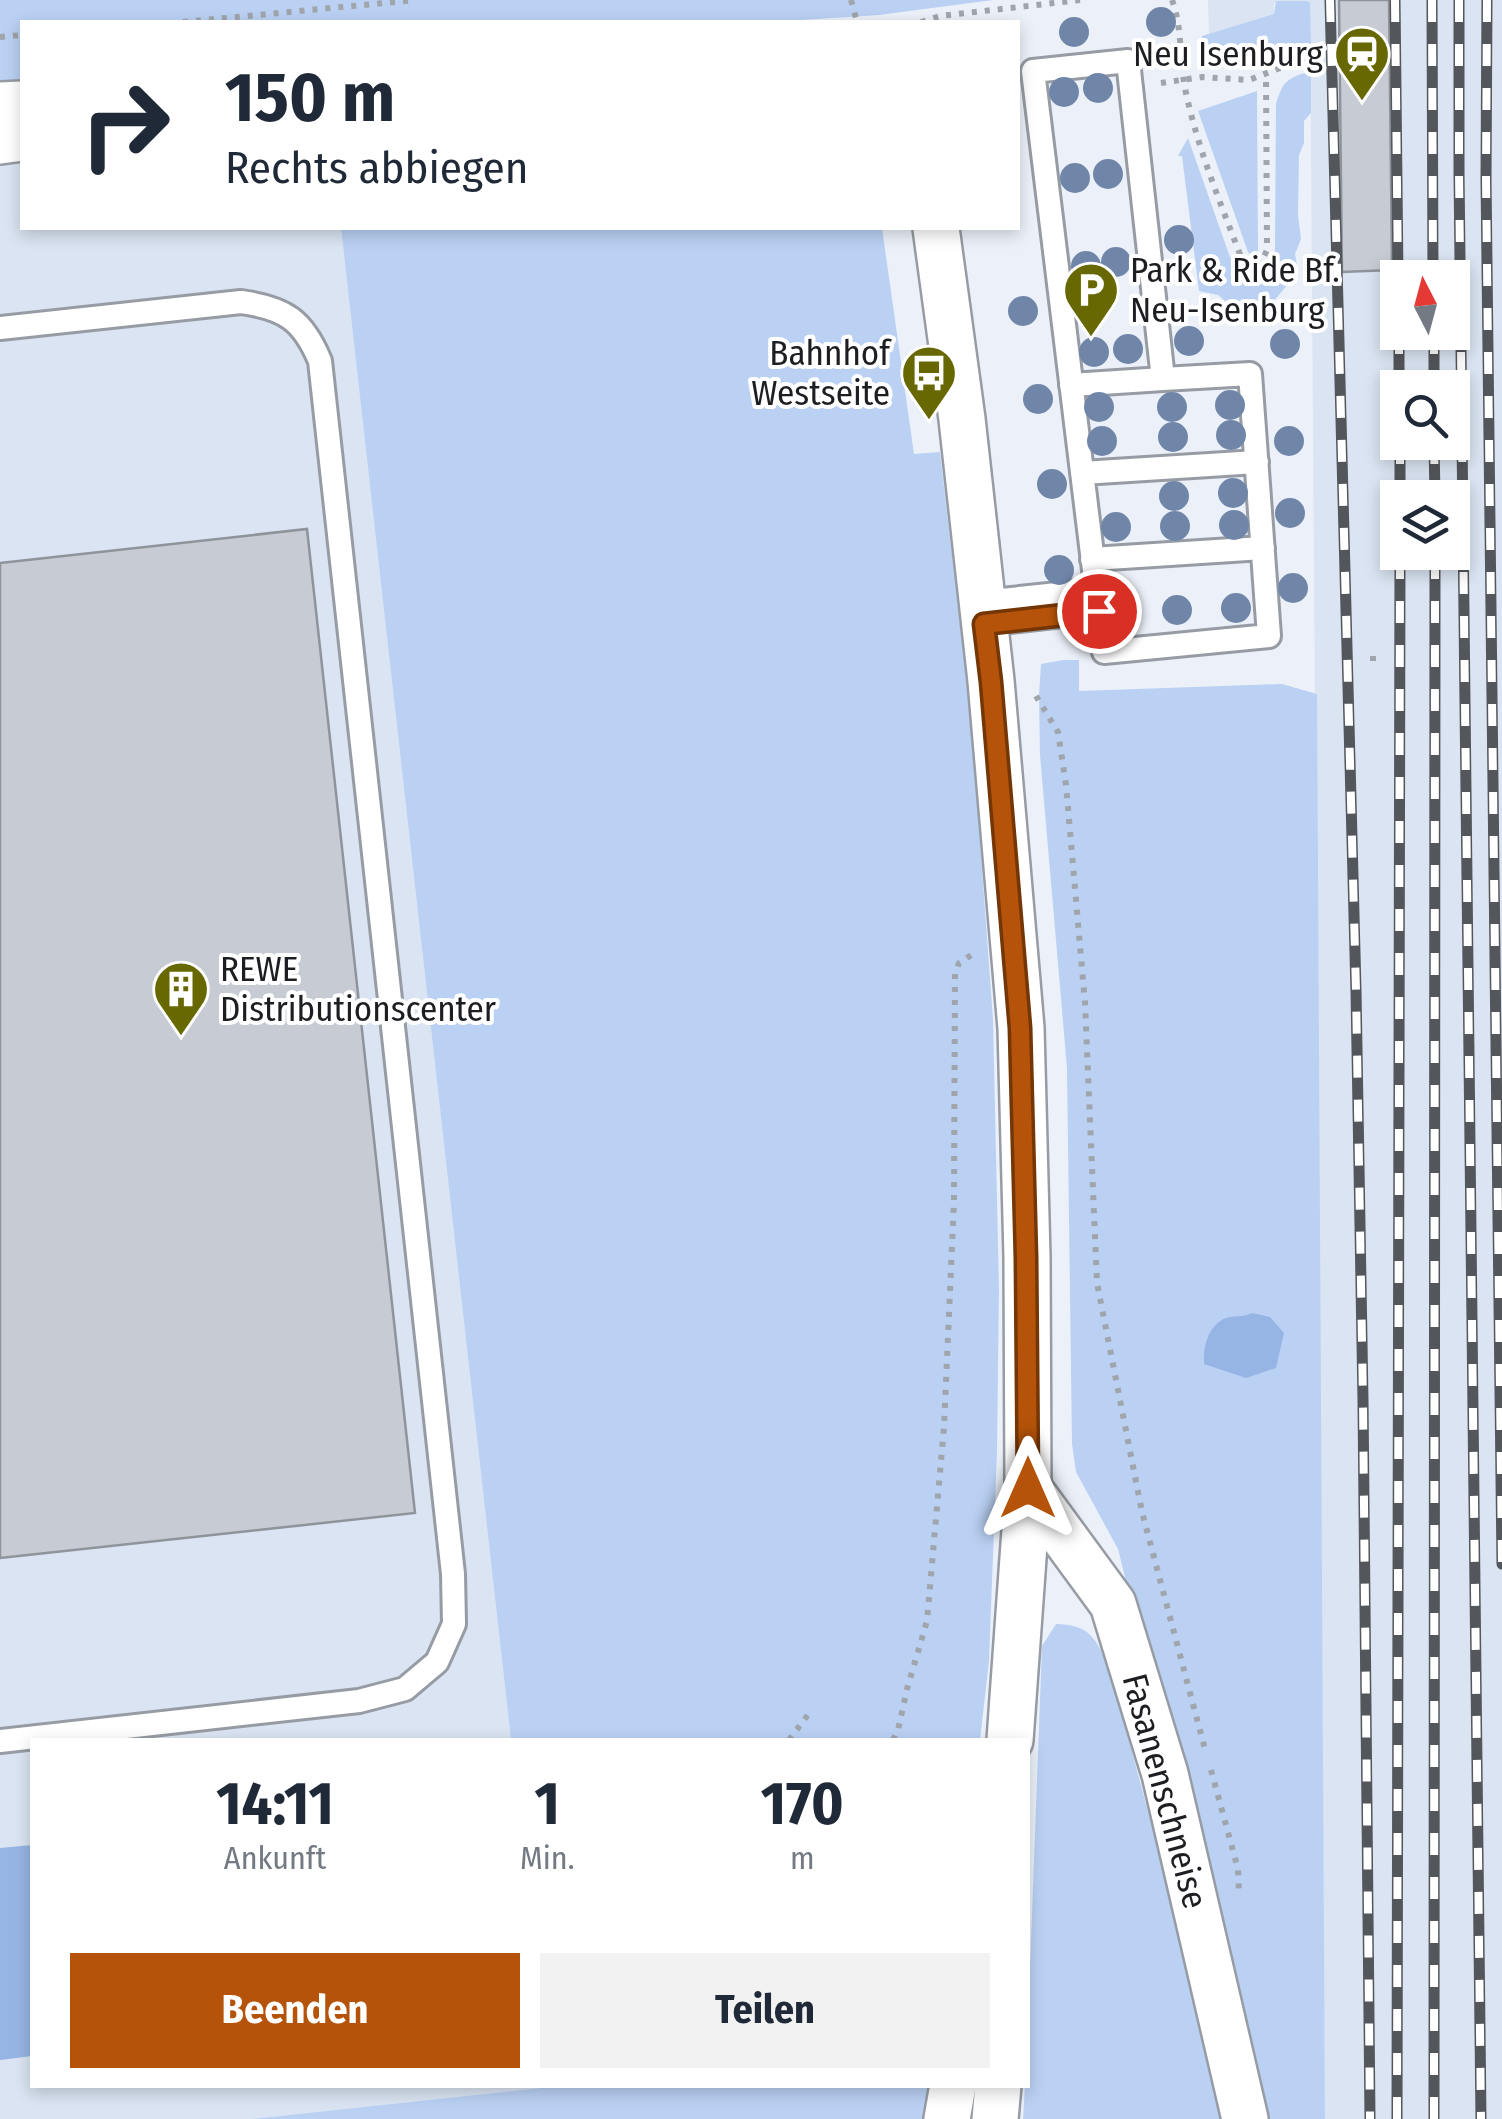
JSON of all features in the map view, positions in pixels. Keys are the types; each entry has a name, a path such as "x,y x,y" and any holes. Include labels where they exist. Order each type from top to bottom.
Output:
{"street":[{"path":"936,230 991,682 1020,1028 1028,1488 1010,1738"},
{"name":"Fasanenschneise","path":"1028,1488 1112,1604 1165,1774 1245,2119"},
{"path":"947,2119 952,2088"},
{"path":"995,2119 998,2088"}],"lane":[{"path":"1071,386 1250,374 1269,636 1104,652 1097,600 1082,472 1071,386 1033,70 1128,60 1163,379"},
{"path":"0,328 242,302 268,306 294,320 312,339 320,361 453,1574 454,1624 436,1662 404,1690 359,1702 0,1740"},
{"path":"1082,472 1257,462"},
{"path":"1092,559 1263,548"},
{"path":"983,613 1097,600"}],"path":[{"path":"204,20 416,0"},
{"path":"927,20 1080,0"},
{"path":"1172,0 1177,13 1182,79 1195,135 1241,256 1250,265 1261,263 1268,250 1266,74"},
{"path":"1162,82 1202,77 1249,80 1310,56"},
{"path":"1373,656 1373,666"},
{"path":"991,682 1026,678 1058,732 1085,1003 1097,1283 1142,1512 1238,1869 1239,1908"},
{"path":"894,1738 927,1621 944,1427 954,1200 955,974 959,962 980,952"},
{"path":"790,1738 810,1712"}],"shaded area":[{"path":"0,0 993,0 879,15 802,20 20,20 20,82 0,84"},
{"path":"1208,0 1502,0 1502,2119 1325,2119 1310,4 1274,3 1274,14 1209,34"},
{"path":"1276,1 1310,3 1311,45 1250,64 1202,42 1202,36 1274,14"},
{"path":"1311,71 1311,113 1304,121 1304,143 1299,155 1301,239 1295,254 1298,272 1262,315 1249,304 1231,306 1218,295 1199,291 1182,156 1178,156 1188,138 1230,257 1242,270 1262,271 1275,250 1276,104 1288,81"},
{"path":"20,82 20,230 341,230 511,1738 30,1738 30,2088 542,2088 251,2119 0,2119 0,84"},
{"path":"1257,91 1258,253 1252,256 1198,111"},
{"path":"341,230 882,230 914,454 940,452 971,718 993,1019 999,1289 997,1451 989,1661 980,1738 511,1738"},
{"path":"1079,660 1079,691 1282,684 1317,694 1325,2119 1260,2119 1118,1549 1076,1472 1072,1444 1067,1068 1040,755 1039,695 1041,664"},
{"path":"1252,1313 1270,1317 1284,1333 1276,1368 1246,1378 1204,1364 1206,1344 1215,1326 1226,1318"},
{"path":"1056,1624 1077,1627 1090,1634 1109,1665 1184,1947 1221,2119 1023,2119 1025,2088 1030,2088 1030,1968 1042,1646"},
{"path":"30,1845 30,2056 0,2060 0,1848"},
{"path":"541,2088 931,2088 926,2119 251,2119"}],"building":[{"path":"1339,0 1389,0 1392,260 1380,260 1380,270 1342,272"},
{"name":"REWE Distributionscenter","path":"307,529 415,1513 0,1558 0,563"}],"railway":[{"path":"1330,0 1356,991 1370,2119"},
{"path":"1395,0 1398,260"},
{"path":"1432,0 1433,260"},
{"path":"1459,0 1481,2119"},
{"path":"1487,0 1502,1564"},
{"path":"1399,350 1399,370"},
{"path":"1434,350 1434,370"},
{"path":"1400,460 1400,480"},
{"path":"1434,460 1435,480"},
{"path":"1397,2119 1400,570"},
{"path":"1434,2119 1435,570"}],"place":[{"name":"Neu Isenburg","path":"1362,103"},
{"name":"Park & Ride Bf. Neu-Isenburg","path":"1091,339"},
{"name":"Bahnhof Westseite","path":"929,422"},
{"name":"REWE Distributionscenter","path":"181,1038"}],"route":[{"path":"1028,1488 1020,1028 984,624 1099,611"}]}
